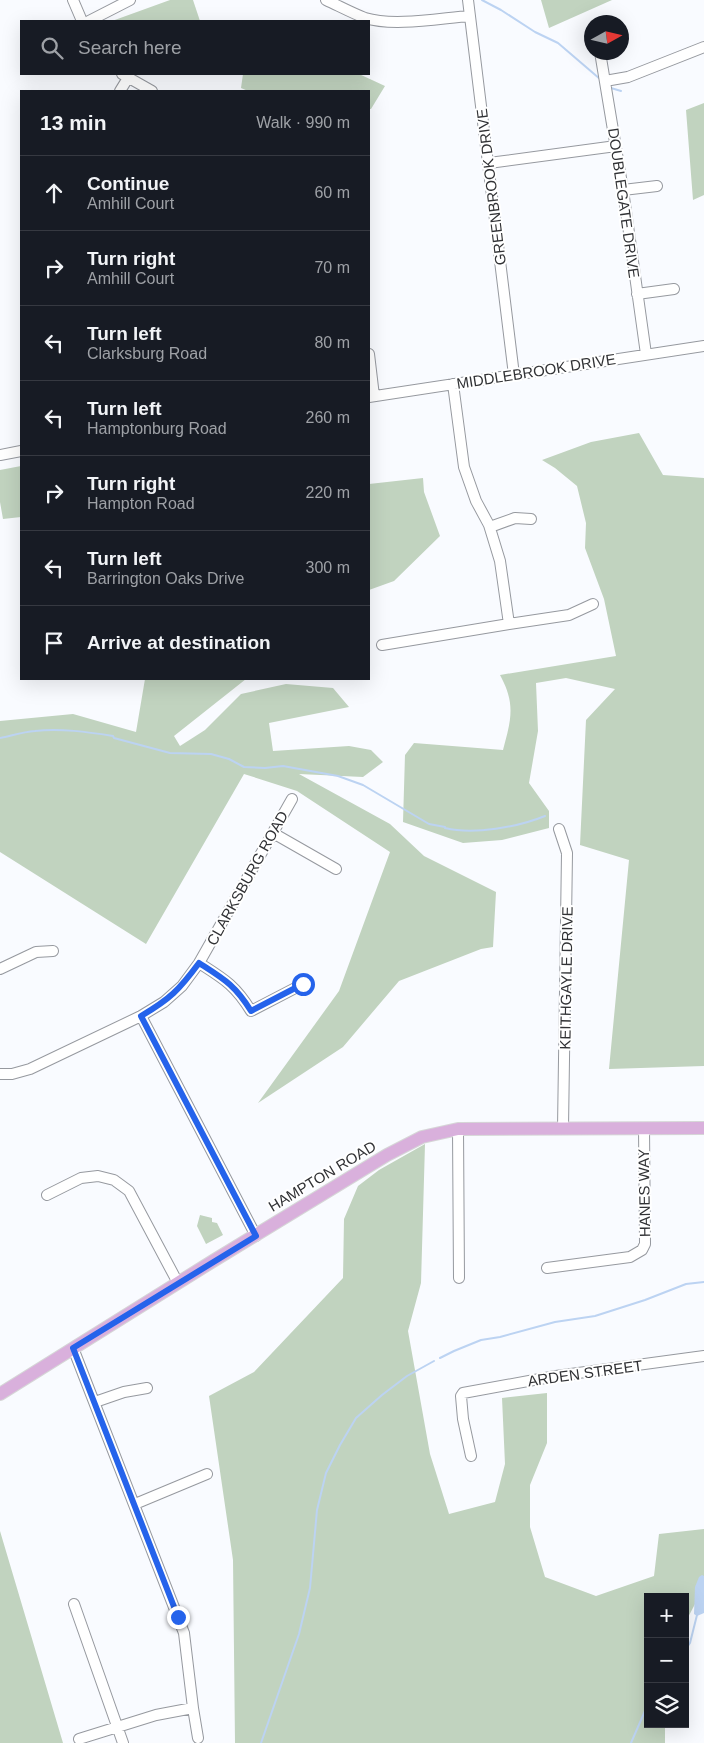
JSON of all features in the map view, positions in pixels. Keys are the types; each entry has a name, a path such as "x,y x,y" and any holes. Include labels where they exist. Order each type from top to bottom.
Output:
{"main road":[{"name":"HAMPTON ROAD","path":"0,1394 178,1283 422,1137 458,1129 704,1128"}],"street":[{"path":"73,0 82,20"},
{"path":"91,20 130,0"},
{"path":"326,0 366,18 390,21 470,16"},
{"name":"GREENBROOK DRIVE","path":"468,0 514,375"},
{"path":"605,81 628,77 704,46"},
{"name":"DOUBLEGATE DRIVE","path":"601,60 623,190 646,354"},
{"path":"120,90 125,76 150,90"},
{"path":"489,163 616,146"},
{"path":"623,190 656,186"},
{"path":"637,294 674,289"},
{"name":"MIDDLEBROOK DRIVE","path":"371,397 704,346"},
{"path":"370,376 371,397"},
{"path":"453,384 464,467 476,501 490,527 500,561 508,624"},
{"path":"0,455 20,451"},
{"path":"490,527 514,518 532,519"},
{"path":"382,646 569,615 593,604"},
{"name":"CLARKSBURG ROAD","path":"0,1074 12,1074 30,1069 141,1016 164,1002 182,986 199,963 292,799"},
{"name":"KEITHGAYLE DRIVE","path":"558,829 567,853 563,1128"},
{"path":"272,833 336,869"},
{"path":"0,969 36,952 53,951"},
{"path":"199,963 224,978 239,992 251,1011 303,984"},
{"path":"141,1016 256,1236"},
{"name":"HANES WAY","path":"547,1268 630,1257 642,1250 645,1244 644,1128"},
{"path":"458,1129 459,1278"},
{"path":"47,1195 81,1178 98,1176 114,1180 129,1191 178,1283"},
{"path":"73,1348 184,1633 198,1738"},
{"name":"ARDEN STREET","path":"471,1456 463,1419 461,1396 466,1392 556,1376 704,1356"},
{"path":"95,1402 124,1392 147,1388"},
{"path":"135,1504 207,1474"},
{"path":"74,1604 123,1743"},
{"path":"79,1739 156,1714 193,1708"}],"green space":[{"path":"170,0 193,0 200,20 115,20"},
{"path":"541,0 612,0 549,28"},
{"path":"243,75 361,75 385,86 371,109 370,90 246,90 241,88"},
{"path":"704,103 704,195 693,200 686,110"},
{"path":"639,433 663,475 704,478 704,1066 609,1069 629,860 580,845 586,720 615,689 566,678 536,683 538,731 529,783 549,811 549,828 502,840 463,843 403,822 405,755 414,743 503,750 511,712 508,695 500,675 616,656 604,599 585,548 586,523 577,486 542,460 591,442"},
{"path":"20,466 20,517 3,519 0,502 0,470"},
{"path":"423,478 424,492 440,536 394,581 370,590 370,484"},
{"path":"145,680 245,680 174,736 180,746 205,730 241,694 286,684 333,688 349,707 269,723 273,751 349,746 371,750 383,762 363,777 299,774 390,824 424,856 496,892 493,947 481,949 399,981 343,1047 258,1103 339,991 390,852 297,791 244,774 146,944 0,852 0,721 73,714 136,732"},
{"path":"425,1144 421,1283 408,1331 430,1454 449,1514 495,1502 505,1464 502,1398 547,1393 547,1443 530,1485 530,1527 545,1577 596,1596 654,1576 659,1534 704,1529 704,1587 689,1615 689,1593 644,1593 644,1728 665,1728 665,1743 235,1743 233,1560 209,1396 254,1372 343,1278 344,1219 358,1186 379,1170"},
{"path":"200,1215 212,1218 212,1222 217,1223 223,1235 206,1244 197,1226"},
{"path":"0,1531 63,1743 0,1743"}],"water":[{"path":"704,1576 704,1613 697,1616 694,1614 695,1587 699,1577"}],"waterway":[{"path":"482,0 535,32 558,43 600,79"},
{"path":"611,88 621,91"},
{"path":"0,738 45,730 84,732 113,736 114,738 170,753 211,754 229,759 244,767 265,768 283,766 338,776 363,785 429,824 457,830 496,829 522,824 545,816"},
{"path":"440,1358 481,1340 500,1337 555,1322 595,1316 686,1284 704,1282"},
{"path":"261,1743 299,1634 310,1588 317,1510 326,1473 356,1418 407,1376 434,1361"},
{"path":"689,1644 697,1615"},
{"path":"631,1743 644,1713"}],"route":[{"path":"178,1617 73,1348 256,1236 141,1016 164,1002 182,986 199,963 224,978 239,992 251,1011 303,984"}]}
